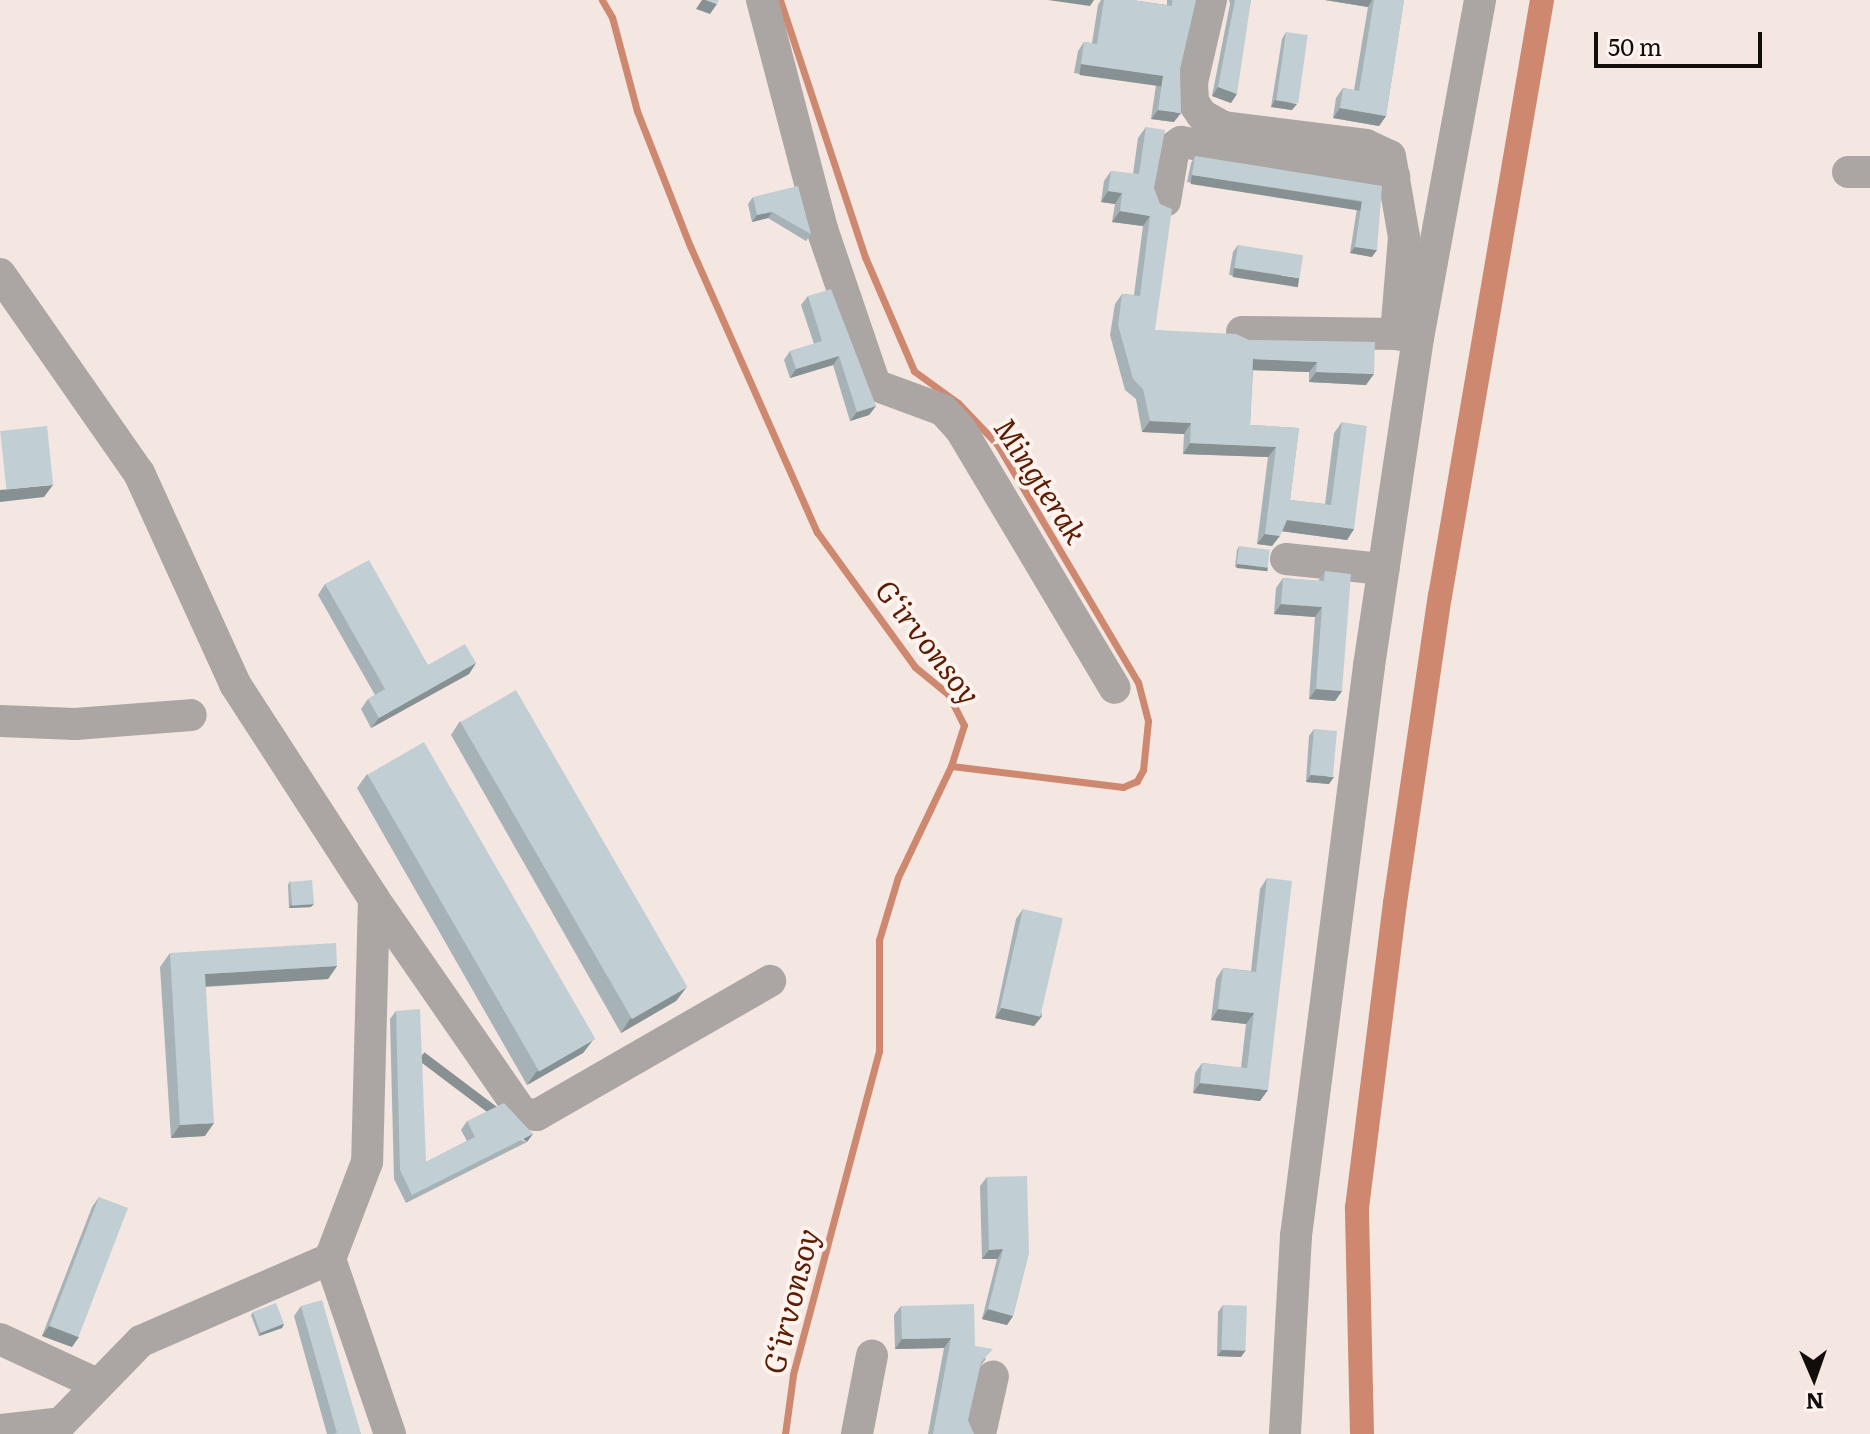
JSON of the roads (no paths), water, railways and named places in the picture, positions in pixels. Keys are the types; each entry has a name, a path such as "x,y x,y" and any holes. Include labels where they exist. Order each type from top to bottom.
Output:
{"street":[{"path":"762,0 822,229 875,385 924,400 943,410 961,430 1115,688"},
{"path":"1211,0 1192,82 1193,102 1202,115 1224,127 1366,145 1390,156 1404,237 1407,336"},
{"path":"1285,1434 1296,1236 1383,569 1407,336 1480,0"},
{"path":"1165,201 1174,147 1181,142 1394,176"},
{"path":"0,274 139,473 235,684 374,899 522,1113 537,1115 770,981"},
{"path":"1242,332 1407,336"},
{"path":"1286,559 1383,569"},
{"path":"0,721 105,724 191,715"},
{"path":"374,899 367,1162 330,1259 390,1434"},
{"path":"0,1430 61,1423 95,1383 141,1341 330,1259"},
{"path":"0,1339 95,1383"},
{"path":"857,1434 872,1355"},
{"path":"980,1434 993,1376"}],"waterway":[{"name":"G‘irvonsoy","path":"602,0 612,17 637,111 690,246 817,532 915,667 948,694 964,725 951,766 898,877 879,940 879,1051 793,1375 785,1434"},
{"name":"Mingterak","path":"780,0 865,257 914,371 958,403 997,444 1138,682 1148,721 1143,770 1137,781 1123,787 951,766"},
{"path":"1362,1434 1357,1208 1395,903 1440,596 1542,0"}]}
